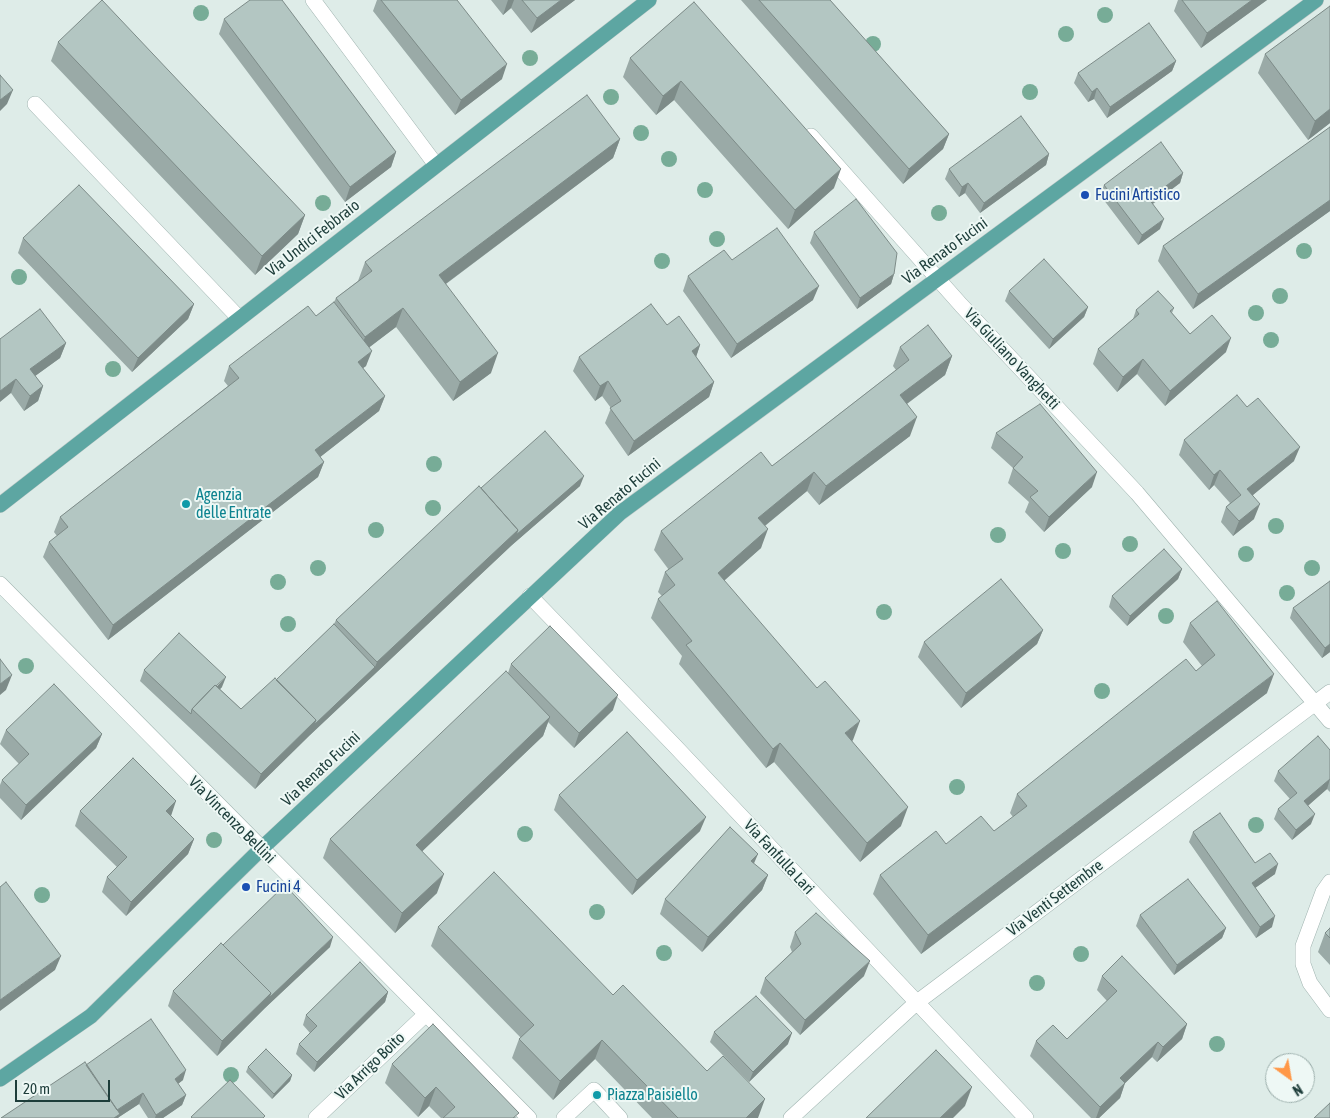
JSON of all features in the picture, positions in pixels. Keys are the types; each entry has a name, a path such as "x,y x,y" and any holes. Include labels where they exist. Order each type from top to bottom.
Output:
{"main road":[{"name":"Via Undici Febbraio","path":"0,505 649,0"},
{"name":"Via Renato Fucini","path":"0,1079 90,1016 261,849 620,513 1316,0"}],"street":[{"path":"314,0 436,165"},
{"path":"35,104 239,318"},
{"name":"Via Giuliano Vanghetti","path":"804,127 938,279 1137,493 1330,721"},
{"name":"Via Vincenzo Bellini","path":"0,584 529,1118"},
{"name":"Via Fanfulla Lari","path":"530,596 674,745 1026,1118"},
{"name":"Via Venti Settembre","path":"791,1118 916,1003 1330,692"},
{"path":"1330,882 1323,892 1302,946 1303,964 1310,983 1330,1010"},
{"name":"Via Arrigo Boito","path":"316,1118 425,1015"},
{"path":"564,1118 594,1090 620,1118"}],"building":[{"path":"102,0 305,215 262,256 58,42"},
{"path":"250,0 282,0 396,152 350,187 224,19"},
{"path":"381,0 457,0 507,64 461,100"},
{"path":"522,0 561,0 537,18"},
{"path":"759,0 830,0 949,134 909,169"},
{"path":"1182,0 1252,0 1207,33"},
{"path":"694,2 841,169 795,210 681,81 663,96 630,58"},
{"path":"1330,6 1330,109 1315,121 1265,54"},
{"path":"1149,23 1176,61 1110,107 1097,88 1092,92 1078,73"},
{"path":"0,75 13,90 0,100"},
{"path":"587,95 620,139 439,275 498,353 460,382 403,308 365,337 336,298 372,271 365,262"},
{"path":"1021,116 1049,154 984,203 968,183 962,187 949,169"},
{"path":"1330,127 1330,200 1198,294 1163,246"},
{"path":"1161,142 1183,173 1149,199 1164,219 1142,235 1104,185"},
{"path":"79,185 194,304 138,358 23,238"},
{"path":"856,199 897,253 894,274 860,298 814,232"},
{"path":"777,228 819,286 737,344 688,276 724,250 732,260"},
{"path":"1044,259 1088,307 1053,339 1009,291"},
{"path":"1158,291 1174,308 1170,311 1190,334 1212,315 1231,338 1170,391 1143,359 1123,377 1098,349 1139,314 1136,310"},
{"name":"Agenzia delle Entrate","path":"334,302 372,351 358,362 385,396 315,450 324,462 113,625 49,542 68,527 60,517 239,378 229,366 308,306 316,316"},
{"path":"651,304 667,325 679,316 700,345 692,351 714,382 634,441 610,408 621,401 608,381 600,386 579,357"},
{"path":"40,309 66,343 30,369 43,386 30,396 16,379 0,391 0,339"},
{"path":"928,325 952,356 900,395 917,417 826,486 814,472 758,518 768,529 718,573 817,688 825,681 860,721 845,733 908,807 867,843 780,743 773,749 686,645 692,641 658,599 675,585 665,572 683,559 661,531 761,452 772,466 802,443 909,360 900,347"},
{"path":"1237,395 1247,407 1258,398 1300,447 1247,489 1260,504 1239,521 1226,507 1241,495 1220,470 1214,475 1184,440"},
{"path":"1040,404 1097,472 1049,517 1030,497 1038,491 1013,468 1023,457 996,433"},
{"path":"545,431 584,476 516,535 518,530 481,488"},
{"path":"479,486 518,530 377,662 336,620"},
{"path":"1164,549 1182,569 1130,616 1112,596"},
{"path":"1001,579 1043,630 966,693 924,642"},
{"path":"1330,581 1330,644 1325,648 1293,608"},
{"path":"1217,601 1274,674 928,935 880,875 936,831 946,844 981,816 994,831 1027,806 1017,794 1186,659 1196,671 1215,655 1190,623"},
{"path":"334,624 375,667 314,725 316,720 276,680"},
{"path":"550,626 618,695 579,733 511,664"},
{"path":"179,633 226,677 215,685 192,709 191,714 144,670"},
{"path":"0,659 12,675 0,684"},
{"path":"506,671 550,717 416,845 444,874 402,913 330,839"},
{"path":"275,678 316,720 261,774 192,709 215,685 241,709"},
{"path":"54,684 102,734 26,805 2,780 29,754 6,730"},
{"path":"627,732 706,817 637,880 559,795"},
{"path":"1318,736 1330,750 1330,779 1304,801 1315,814 1296,830 1278,809 1297,793 1278,771"},
{"path":"133,758 176,801 166,811 194,839 131,902 107,877 127,857 80,811"},
{"path":"1220,813 1255,863 1270,853 1278,864 1252,883 1275,916 1260,927 1193,832"},
{"path":"730,827 758,854 751,861 768,875 708,937 665,899"},
{"path":"494,872 613,995 623,985 707,1071 723,1056 765,1099 746,1118 678,1118 602,1040 560,1081 519,1039 534,1025 438,927"},
{"path":"1188,879 1226,928 1177,965 1140,915"},
{"path":"6,882 61,956 0,1000 0,887"},
{"path":"285,885 333,937 269,998 271,993 223,945"},
{"path":"816,913 870,961 805,1020 765,978 801,944 795,932"},
{"path":"1330,928 1330,938 1325,933"},
{"path":"221,943 271,993 222,1041 173,991"},
{"path":"1122,956 1187,1024 1163,1047 1158,1042 1120,1078 1125,1083 1100,1107 1036,1041 1053,1025 1067,1039 1117,991 1102,976"},
{"path":"360,962 388,992 317,1062 299,1044 317,1026 306,1015"},
{"path":"756,996 792,1033 753,1072 714,1032"},
{"path":"151,1019 186,1070 175,1079 186,1095 156,1115 143,1093 117,1110 86,1065"},
{"path":"433,1024 519,1113 513,1118 443,1118 455,1107 436,1087 425,1098 392,1064"},
{"path":"266,1049 292,1075 274,1094 248,1067"},
{"path":"936,1050 972,1087 940,1118 866,1118"},
{"path":"85,1062 120,1114 114,1118 1,1118"},
{"path":"230,1080 265,1116 263,1118 191,1117"},
{"path":"1330,1103 1330,1118 1314,1118"}],"place":[{"name":"Fucini Artistico","path":"1085,195"},
{"name":"Agenzia delle Entrate","path":"186,504"},
{"name":"Fucini 4","path":"246,887"},
{"name":"Piazza Paisiello","path":"597,1095"}]}
